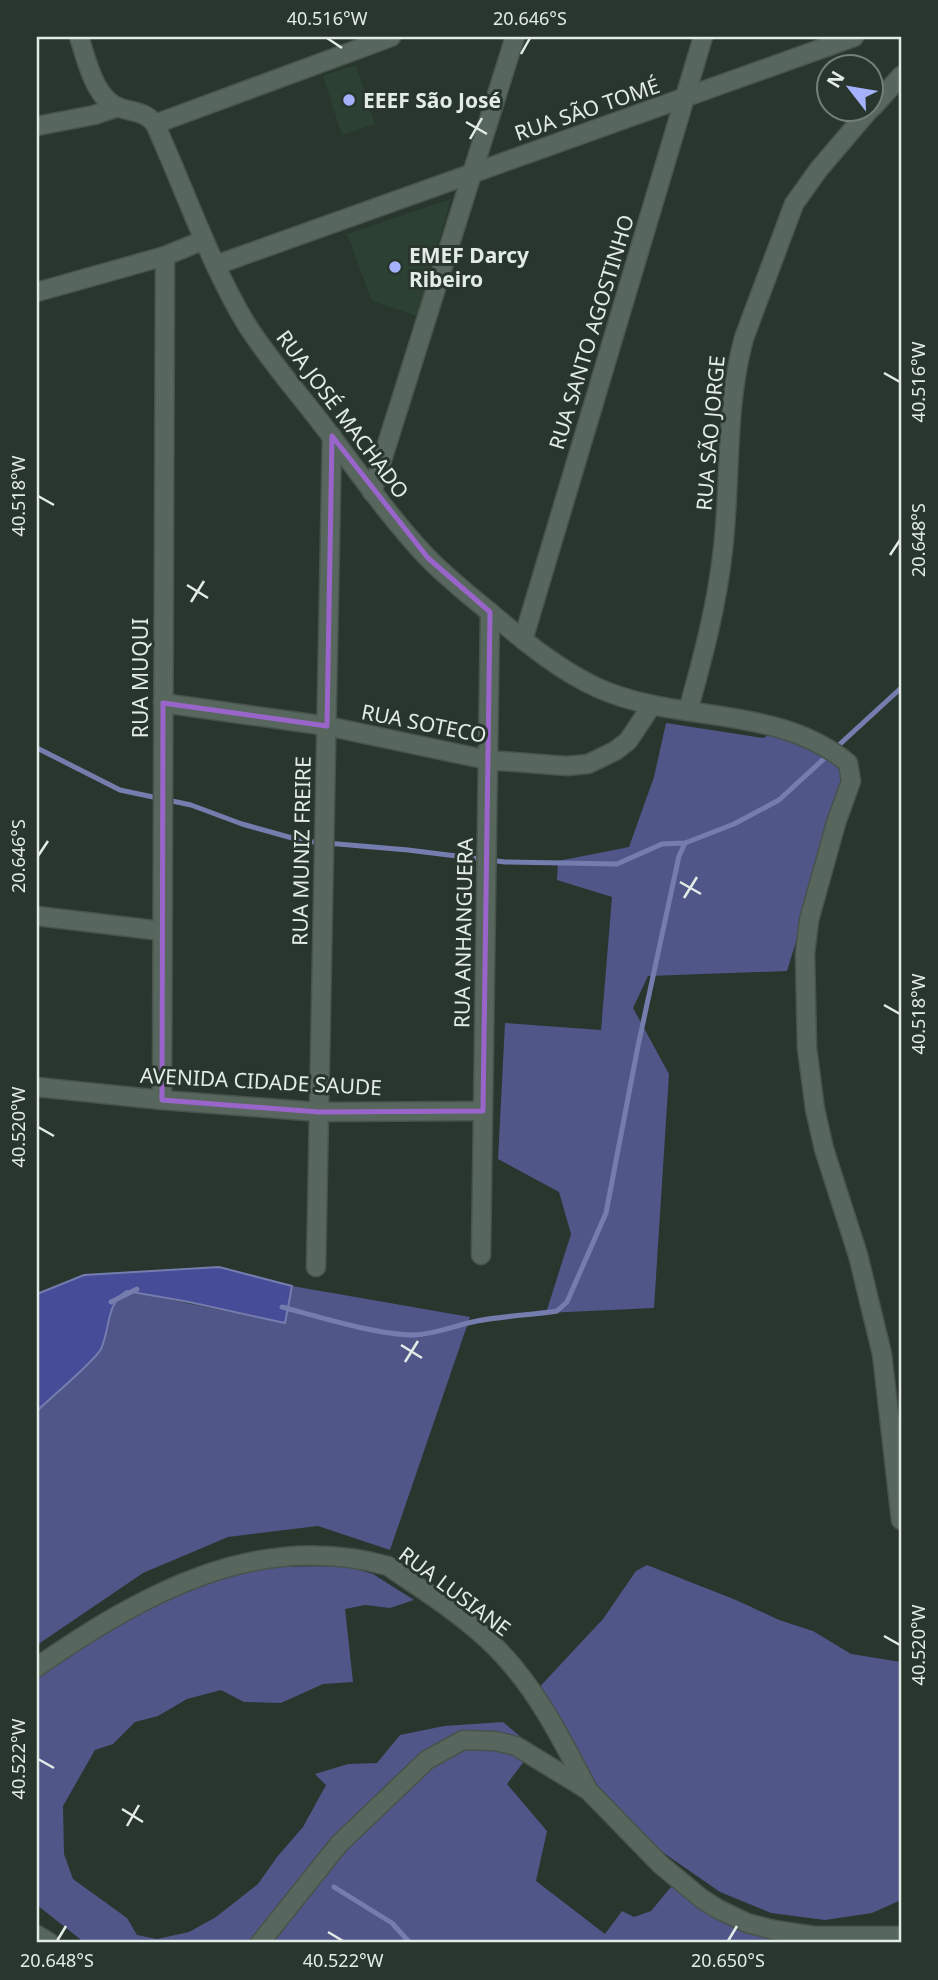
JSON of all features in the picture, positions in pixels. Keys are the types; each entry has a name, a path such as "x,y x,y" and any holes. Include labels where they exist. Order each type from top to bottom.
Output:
{"street":[{"path":"79,37 100,92 118,107 147,116 155,124 391,37"},
{"path":"372,492 515,37"},
{"name":"RUA SANTO AGOSTINHO","path":"523,640 703,37"},
{"name":"RUA SÃO TOMÉ","path":"216,265 854,37"},
{"name":"RUA SÃO JORGE","path":"886,92 901,76"},
{"path":"37,126 94,115 118,107"},
{"name":"RUA SÃO JORGE","path":"688,711 710,632 721,561 730,430 739,355 794,204 813,176 859,122"},
{"name":"RUA JOSÉ MACHADO","path":"155,124 204,240 257,339 372,492 428,558 523,640 570,674 632,701 742,718 794,732 838,754 848,762 851,781 836,823 809,920 805,954 807,1048 815,1109 824,1149 858,1255 882,1354 901,1520"},
{"path":"37,292 165,256 204,240"},
{"name":"RUA MUQUI","path":"162,1100 165,256"},
{"name":"RUA MUNIZ FREIRE","path":"316,1267 332,436"},
{"name":"RUA ANHANGUERA","path":"481,1255 490,612"},
{"name":"RUA SOTECO","path":"163,703 327,726 488,760 567,766 588,764 603,758 628,741 652,705"},
{"path":"37,916 162,931"},
{"name":"AVENIDA CIDADE SAUDE","path":"37,1087 319,1112 483,1111"},
{"name":"RUA LUSIANE","path":"37,1667 122,1613 202,1575 231,1565 291,1554 336,1555 373,1561 388,1566 474,1628 506,1658 560,1735 587,1790"},
{"path":"260,1943 339,1844 427,1760 463,1740 495,1741 516,1746 587,1790 660,1864 702,1899 747,1923 814,1936 901,1936"},
{"path":"37,1934 50,1943"}],"highlighted area":[{"path":"332,436 428,558 490,612 483,1111 319,1112 162,1100 163,703 327,726"}],"shaded area":[{"name":"EEEF São José","path":"356,65 375,124 342,135 323,76"},
{"name":"EMEF Darcy Ribeiro","path":"451,199 417,316 372,301 347,234"},
{"path":"666,723 763,738 775,732 826,753 848,773 787,971 648,976 633,1008 669,1074 654,1308 546,1313 571,1234 559,1192 498,1159 505,1023 601,1030 612,897 557,880 558,861 629,847 654,777"},
{"path":"219,1267 292,1286 285,1323 127,1291 115,1302 104,1342 97,1355 37,1411 37,1294 84,1275"},
{"path":"292,1286 470,1317 390,1550 318,1526 228,1537 143,1573 37,1645 37,1411 97,1355 104,1342 115,1302 127,1291 285,1323"},
{"path":"647,1565 779,1620 813,1631 851,1654 901,1662 901,1900 872,1913 825,1920 771,1913 720,1892 658,1849 608,1800 532,1695 603,1619 636,1571"},
{"path":"346,1566 373,1574 414,1600 390,1608 365,1605 345,1609 353,1682 323,1684 281,1703 244,1702 221,1690 187,1699 158,1716 135,1722 113,1744 95,1750 63,1806 64,1854 73,1879 127,1918 137,1935 157,1939 189,1932 216,1917 258,1884 303,1827 326,1785 315,1774 348,1764 377,1763 400,1735 444,1726 503,1722 534,1748 507,1784 547,1831 536,1881 605,1934 622,1911 634,1917 651,1911 671,1887 719,1917 849,1943 85,1943 37,1905 37,1679 78,1650 164,1600 251,1567"}],"waterway":[{"path":"37,748 120,790 191,805 242,824 303,841 505,862 617,864 662,844 685,843 734,824 779,800 901,688"},
{"path":"282,1307 366,1329 414,1335 487,1319 557,1311 567,1302 606,1213 638,1046 679,856 685,843"},
{"path":"111,1302 137,1289"},
{"path":"334,1887 392,1923 410,1943"}],"place":[{"name":"EEEF São José","path":"349,100"},
{"name":"EMEF Darcy Ribeiro","path":"395,267"}]}
